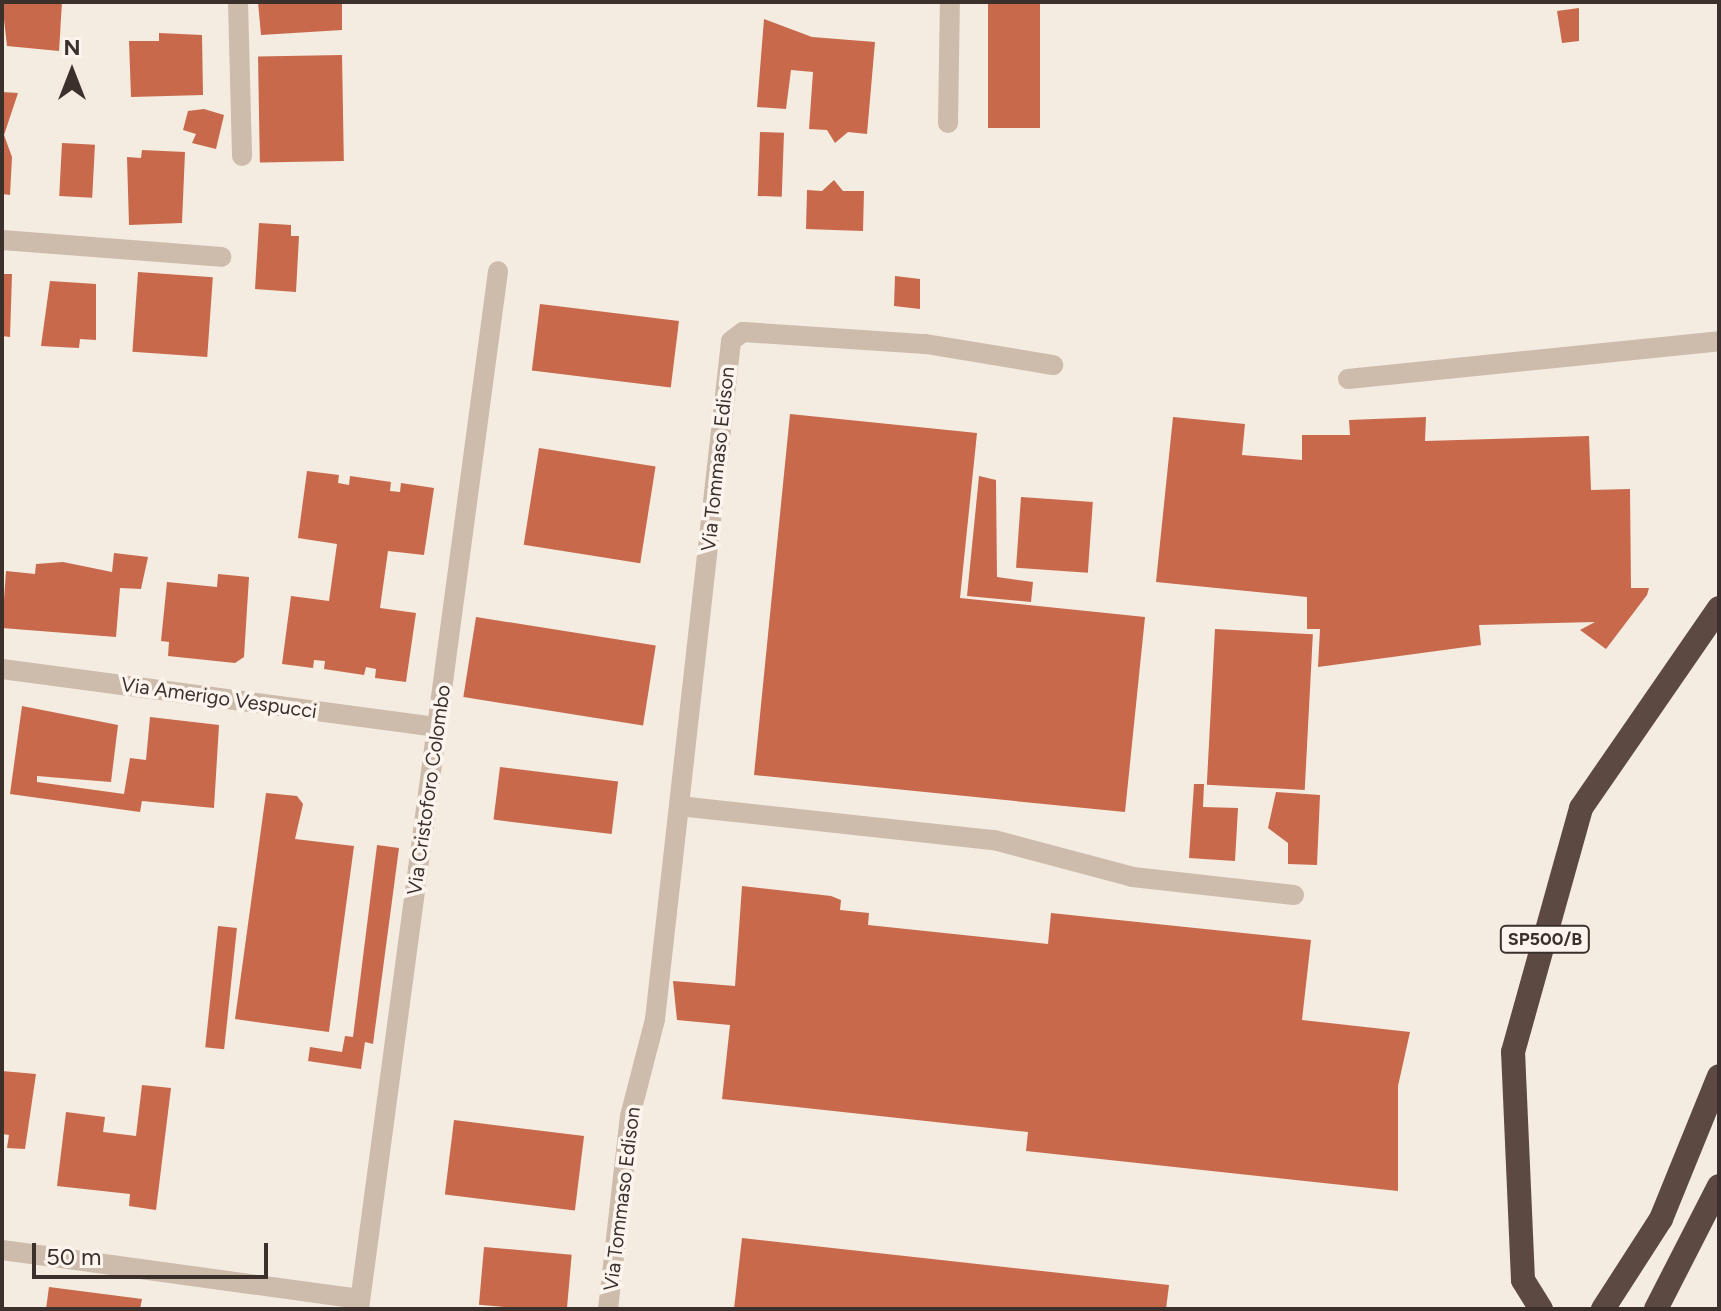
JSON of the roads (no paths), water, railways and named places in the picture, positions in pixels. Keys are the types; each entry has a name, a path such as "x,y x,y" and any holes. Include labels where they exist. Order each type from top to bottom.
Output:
{"highway":[{"name":"SP500/B","path":"1541,1309 1523,1280 1513,1052 1581,808 1719,608"},
{"path":"1603,1309 1661,1219 1719,1076"},
{"path":"1656,1309 1683,1266 1719,1186"}],"street":[{"path":"238,2 242,156"},
{"path":"948,123 950,2"},
{"path":"2,240 221,257"},
{"name":"Via Cristoforo Colombo","path":"359,1304 498,271"},
{"name":"Via Tommaso Edison","path":"608,1309 630,1116 655,1019 731,341 743,332 926,344 1053,365"},
{"path":"1348,379 1719,341"},
{"name":"Via Amerigo Vespucci","path":"2,669 437,727"},
{"path":"679,806 994,840 1133,877 1294,895"},
{"path":"2,1250 359,1304"}]}
